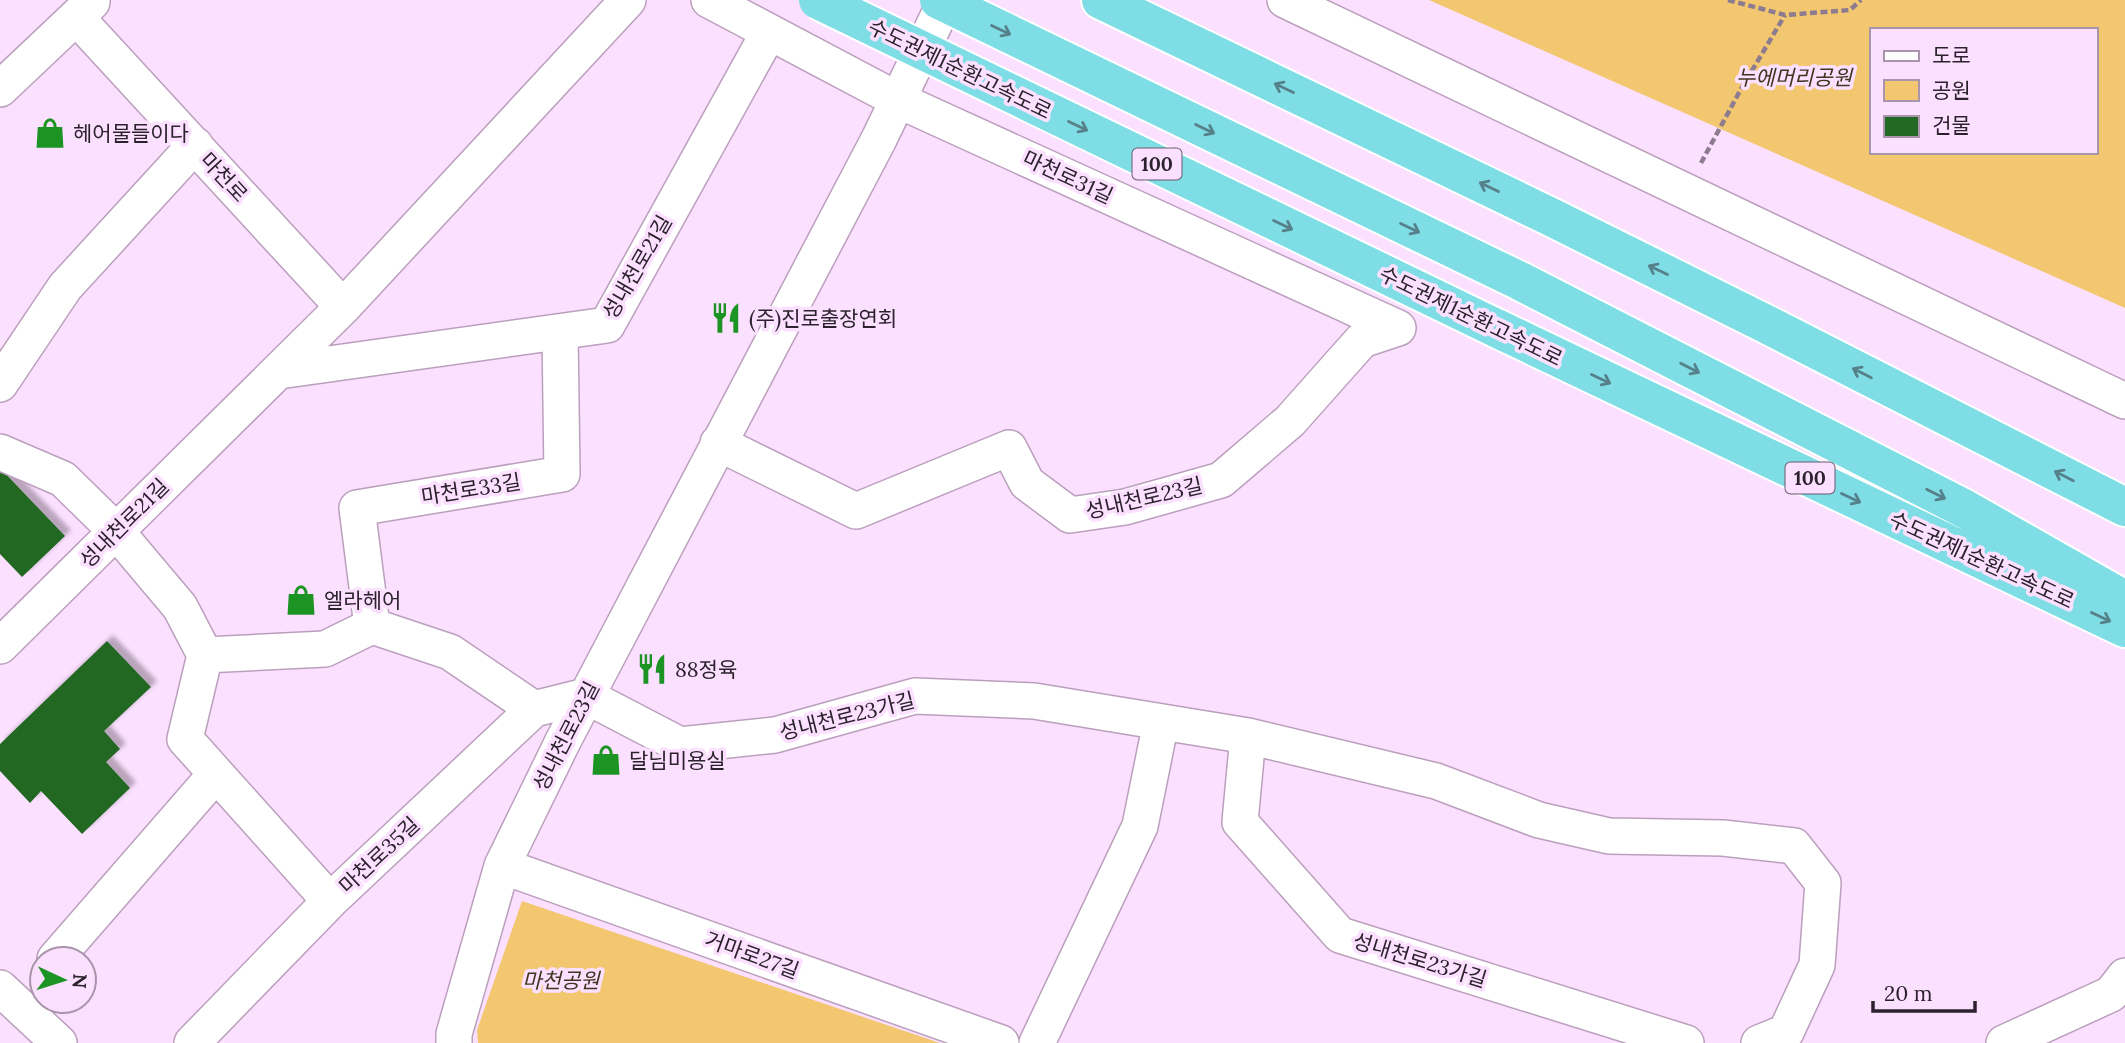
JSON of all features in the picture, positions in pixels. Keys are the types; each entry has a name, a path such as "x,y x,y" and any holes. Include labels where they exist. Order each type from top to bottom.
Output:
{"highway":[{"name":"수도권제1순환고속도로","path":"818,0 2125,628"},
{"name":"수도권제1순환고속도로","path":"939,0 1520,281 1965,509 2125,600"},
{"path":"1101,0 1551,217 2125,507"}],"street":[{"name":"성내천로21길","path":"0,646 343,307 628,0"},
{"name":"마천로31길","path":"709,0 898,100 1398,328 1362,340"},
{"name":"성내천로23길","path":"454,1043 454,1034 502,866 586,696 898,100 946,0"},
{"path":"1284,0 2125,401"},
{"name":"마천로","path":"0,89 85,8 195,145 343,307"},
{"name":"성내천로21길","path":"279,371 607,325 769,32"},
{"path":"0,384 65,287 195,145"},
{"name":"마천로33길","path":"372,626 358,508 562,474 560,332"},
{"name":"성내천로23길","path":"718,443 856,511 1009,447 1027,483 1070,515 1125,507 1221,480 1290,421 1362,340"},
{"path":"0,452 63,479 116,531 180,607 205,655 185,739 330,901"},
{"path":"205,655 325,649 372,626 450,652 534,709"},
{"name":"마천로35길","path":"192,1043 330,901 534,709 586,696"},
{"name":"성내천로23가길","path":"586,696 680,745 775,735 915,696 1034,701 1248,736 1436,781 1539,820 1609,836 1723,838 1794,846 1823,883 1817,965 1786,1032 1759,1043"},
{"path":"1038,1043 1139,826 1161,722"},
{"name":"성내천로23가길","path":"1248,736 1240,822 1340,934 1686,1043"},
{"path":"67,945 216,774"},
{"name":"거마로27길","path":"502,866 1001,1043"},
{"path":"2004,1043 2111,994 2125,976"},
{"path":"28,983 8,995 59,1043"}],"path":[{"path":"1728,0 1785,15 1850,10 1861,0"},
{"path":"1686,192 1741,89 1785,15"}],"green space":[{"name":"누에머리공원","path":"1429,0 2125,0 2125,308"},
{"name":"마천공원","path":"522,901 940,1043 478,1043 477,1030"}],"building":[{"path":"0,468 65,536 22,577 0,554"},
{"path":"107,641 151,687 104,731 120,749 106,762 130,788 82,834 41,791 30,803 0,771 0,744"}],"place":[{"name":"헤어물들이다","path":"50,133"},
{"name":"(주)진로출장연회","path":"726,318"},
{"name":"엘라헤어","path":"301,600"},
{"name":"88정육","path":"652,669"},
{"name":"달님미용실","path":"606,760"}]}
